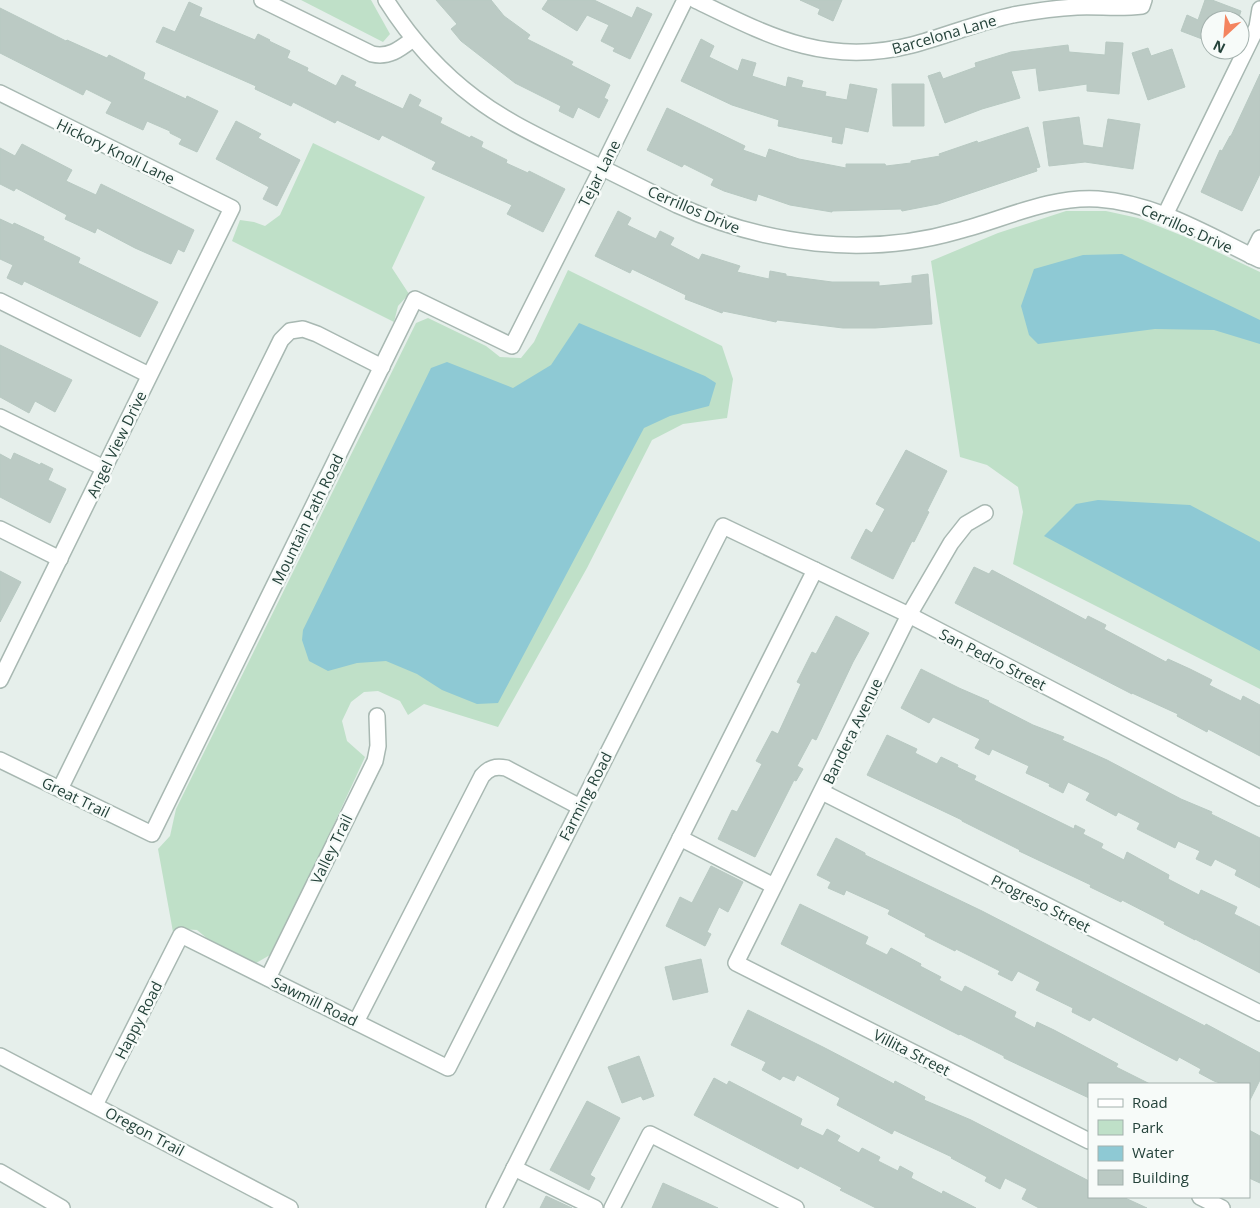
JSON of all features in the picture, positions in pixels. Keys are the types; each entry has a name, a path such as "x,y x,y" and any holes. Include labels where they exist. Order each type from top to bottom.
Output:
{"street":[{"path":"262,0 372,54 392,53 413,39"},
{"name":"Cerrillos Drive","path":"386,0 413,39 442,71 493,111 677,205 721,223 768,236 815,244 862,245 910,242 957,232 1045,204 1078,199 1113,200 1130,203 1165,215 1256,258"},
{"name":"Tejar Lane","path":"512,346 685,0"},
{"name":"Barcelona Lane","path":"695,0 752,28 786,42 822,50 858,52 912,45 990,20 1034,11 1078,7 1123,8 1143,3"},
{"path":"1165,215 1257,27 1260,9"},
{"name":"Hickory Knoll Lane","path":"0,94 232,208"},
{"name":"Angel View Drive","path":"0,680 7,650 60,559 232,208"},
{"path":"1256,258 1260,238"},
{"name":"Mountain Path Road","path":"152,834 415,299 512,346"},
{"path":"0,301 149,376"},
{"path":"60,789 281,340 290,331 303,329 382,366"},
{"path":"0,417 104,468"},
{"name":"Bandera Avenue","path":"736,963 909,616 951,543 966,524 985,513"},
{"name":"San Pedro Street","path":"723,526 909,616 1260,798"},
{"name":"Farming Road","path":"448,1068 723,526"},
{"path":"0,529 60,559"},
{"path":"494,1208 814,570"},
{"name":"Valley Trail","path":"268,978 375,761 378,746 377,716"},
{"name":"Great Trail","path":"0,760 152,834"},
{"path":"356,1022 482,776 487,770 506,768 580,807"},
{"name":"Progreso Street","path":"822,792 1260,1013"},
{"path":"680,838 774,886"},
{"name":"Sawmill Road","path":"181,935 448,1068"},
{"name":"Happy Road","path":"95,1105 181,935"},
{"name":"Villita Street","path":"736,963 1088,1140"},
{"name":"Oregon Trail","path":"0,1056 290,1208"},
{"path":"612,1208 650,1134 796,1208"},
{"path":"514,1168 595,1208"},
{"path":"0,1172 62,1208"},
{"path":"1202,1198 1222,1208"}],"green space":[{"path":"301,0 371,0 390,34 383,42"},
{"path":"313,143 425,197 392,268 409,294 398,306 394,322 232,241 240,220 265,226 280,215"},
{"path":"1066,211 1106,211 1138,218 1188,238 1260,272 1260,689 1013,564 1023,512 1018,487 987,465 960,457 931,261 998,233"},
{"path":"568,270 722,346 733,379 727,418 683,424 652,440 587,568 498,727 424,704 408,715 400,701 378,691 364,692 351,702 342,721 347,741 365,757 270,955 256,963 209,940 197,930 181,929 173,932 158,849 170,836 176,809 416,323 428,318 486,346 500,357 521,358 534,342"}],"water":[{"path":"1122,254 1260,320 1260,344 1214,330 1155,329 1038,344 1029,335 1021,306 1034,269 1083,255"},
{"path":"579,323 705,376 716,383 709,406 670,416 644,428 498,703 477,704 442,690 417,674 386,661 357,663 328,671 309,661 302,640 303,630 431,368 447,362 513,388 551,365"},
{"path":"1098,500 1190,505 1260,542 1260,651 1044,536 1076,504"}],"building":[{"path":"436,0 491,0 504,16 530,35 527,39 573,62 571,65 610,85 604,98 608,100 599,118 578,107 573,118 559,111 561,106 515,83 461,41 451,29 457,24"},
{"path":"548,0 594,0 632,18 637,7 652,14 630,59 613,51 615,48 601,41 609,25 587,15 577,31 542,9"},
{"path":"800,0 842,0 833,21 818,14 820,9"},
{"path":"1205,0 1212,0 1238,10 1202,10"},
{"path":"189,2 202,8 199,16 255,40 258,34 290,51 287,58 308,68 307,71 336,86 342,75 356,82 354,86 403,109 410,94 421,100 418,106 442,118 440,123 470,138 471,136 483,142 481,147 507,160 506,163 528,173 529,171 565,189 543,232 507,214 512,205 432,169 436,162 382,135 379,140 337,120 335,123 293,102 291,106 255,89 256,86 156,42 163,27 175,32"},
{"path":"0,8 66,41 107,58 109,55 145,73 143,79 186,99 187,96 218,111 197,152 179,144 182,139 170,133 170,131 147,121 143,130 106,113 112,102 86,89 83,95 0,53"},
{"path":"1200,14 1200,38 1181,31 1187,15 1198,20"},
{"path":"701,39 714,46 709,57 738,71 742,59 756,63 752,76 786,87 788,77 803,81 801,87 826,92 825,96 847,100 850,84 877,89 868,132 845,127 842,144 832,142 833,137 778,126 779,120 732,105 681,81"},
{"path":"1106,42 1123,43 1119,94 1087,91 1087,84 1039,91 1036,68 1011,71 1020,98 982,109 945,123 928,76 940,72 943,79 976,67 975,63 1011,52 1068,45 1069,52 1105,55"},
{"path":"1148,48 1151,56 1172,49 1185,87 1148,100 1132,53"},
{"path":"1260,74 1260,174 1242,211 1201,192 1220,150 1222,151 1231,136"},
{"path":"892,84 924,84 924,126 893,126"},
{"path":"667,108 745,146 743,150 766,158 769,149 799,159 846,168 846,164 885,164 886,166 911,163 911,161 940,156 939,154 977,141 978,143 1028,127 1040,167 1036,168 1037,171 938,204 902,211 901,209 832,212 790,205 758,194 756,201 711,185 714,179 684,164 682,167 647,150"},
{"path":"1079,117 1083,145 1103,148 1108,119 1140,124 1133,169 1085,162 1049,166 1043,122"},
{"path":"236,121 261,134 258,138 300,160 277,206 263,199 269,187 216,159"},
{"path":"22,144 72,170 66,181 96,195 101,184 194,230 184,252 178,249 171,264 97,228 95,233 65,219 67,215 16,188 14,191 0,184 0,148 15,156"},
{"path":"618,211 631,218 627,225 656,239 660,231 674,238 670,245 699,260 702,254 740,266 737,272 769,279 770,271 786,274 786,276 832,282 879,282 879,286 912,283 912,276 928,274 932,324 843,328 777,320 776,322 723,311 722,313 685,299 686,295 632,269 630,273 595,256"},
{"path":"0,219 13,225 14,223 44,237 43,240 80,258 78,263 158,302 140,337 24,281 22,285 7,278 13,265 0,259"},
{"path":"0,345 72,380 55,412 35,401 29,413 0,397"},
{"path":"906,450 947,471 914,542 912,541 893,579 851,558 866,529 872,533 885,509 876,504"},
{"path":"14,453 53,469 48,480 66,489 50,523 0,497 0,454 11,460"},
{"path":"974,567 989,574 992,570 1086,620 1088,616 1106,625 1104,629 1166,662 1168,659 1212,680 1209,685 1241,701 1243,696 1260,705 1260,756 1208,729 1207,732 1177,716 1178,714 1132,694 955,603"},
{"path":"0,571 21,582 0,622"},
{"path":"836,616 869,633 816,740 812,738 797,766 803,769 796,781 794,780 755,857 718,839 732,810 737,812 762,764 756,761 772,731 778,734 801,684 797,682 812,652 816,654"},
{"path":"921,669 989,701 1033,725 1064,737 1062,740 1107,760 1260,838 1260,888 1235,875 1237,870 1215,859 1211,866 1196,859 1200,851 1178,841 1175,848 1137,829 1140,823 1118,812 1116,816 1086,800 1090,793 1068,782 1063,793 1049,786 1050,784 1026,773 1029,766 992,749 989,755 975,748 980,739 933,717 929,723 901,708"},
{"path":"887,735 917,749 915,753 937,764 941,757 976,776 974,780 1074,829 1075,825 1085,830 1083,834 1103,844 1101,848 1124,860 1127,852 1169,875 1168,879 1199,895 1201,890 1237,907 1234,914 1260,927 1260,973 1164,924 1165,922 1122,900 1121,902 1090,887 1091,885 1019,851 962,820 867,775"},
{"path":"836,838 865,853 865,855 982,911 1260,1053 1260,1080 1250,1100 1250,1083 1220,1083 1214,1081 1199,1073 1201,1069 1179,1057 1177,1061 1093,1017 1090,1021 1072,1012 1073,1008 1036,990 1040,982 1018,971 1012,981 998,974 1000,971 925,936 926,934 888,914 890,910 846,890 844,895 828,888 831,882 817,875"},
{"path":"711,866 743,882 728,912 719,907 707,932 711,934 705,946 666,926 680,897 692,903"},
{"path":"800,904 868,937 865,944 887,955 891,948 941,977 939,980 962,992 965,986 1016,1012 1014,1017 1035,1028 1037,1022 1054,1030 1118,1064 1116,1067 1148,1083 1088,1083 1088,1098 1004,1058 1004,1056 781,944"},
{"path":"701,959 708,992 673,1000 665,967"},
{"path":"748,1010 894,1084 895,1081 925,1097 924,1100 971,1120 1088,1180 1088,1198 1125,1198 1147,1208 1039,1208 1022,1199 1027,1189 1005,1178 1000,1189 985,1181 987,1177 952,1157 894,1130 892,1134 837,1105 840,1098 797,1075 794,1081 783,1076 780,1080 762,1070 766,1062 731,1045"},
{"path":"639,1056 654,1096 643,1100 641,1096 622,1103 608,1067"},
{"path":"714,1078 727,1085 729,1081 802,1119 800,1125 823,1136 827,1129 840,1136 837,1141 859,1153 862,1148 880,1157 878,1161 898,1171 900,1166 913,1173 911,1178 942,1194 943,1191 976,1208 876,1208 840,1190 842,1188 800,1166 798,1169 694,1115"},
{"path":"587,1101 620,1118 590,1175 595,1178 589,1190 550,1170"},
{"path":"1250,1131 1260,1136 1260,1183 1250,1178"},
{"path":"663,1183 718,1208 652,1208"},
{"path":"546,1196 572,1208 540,1208"}]}
